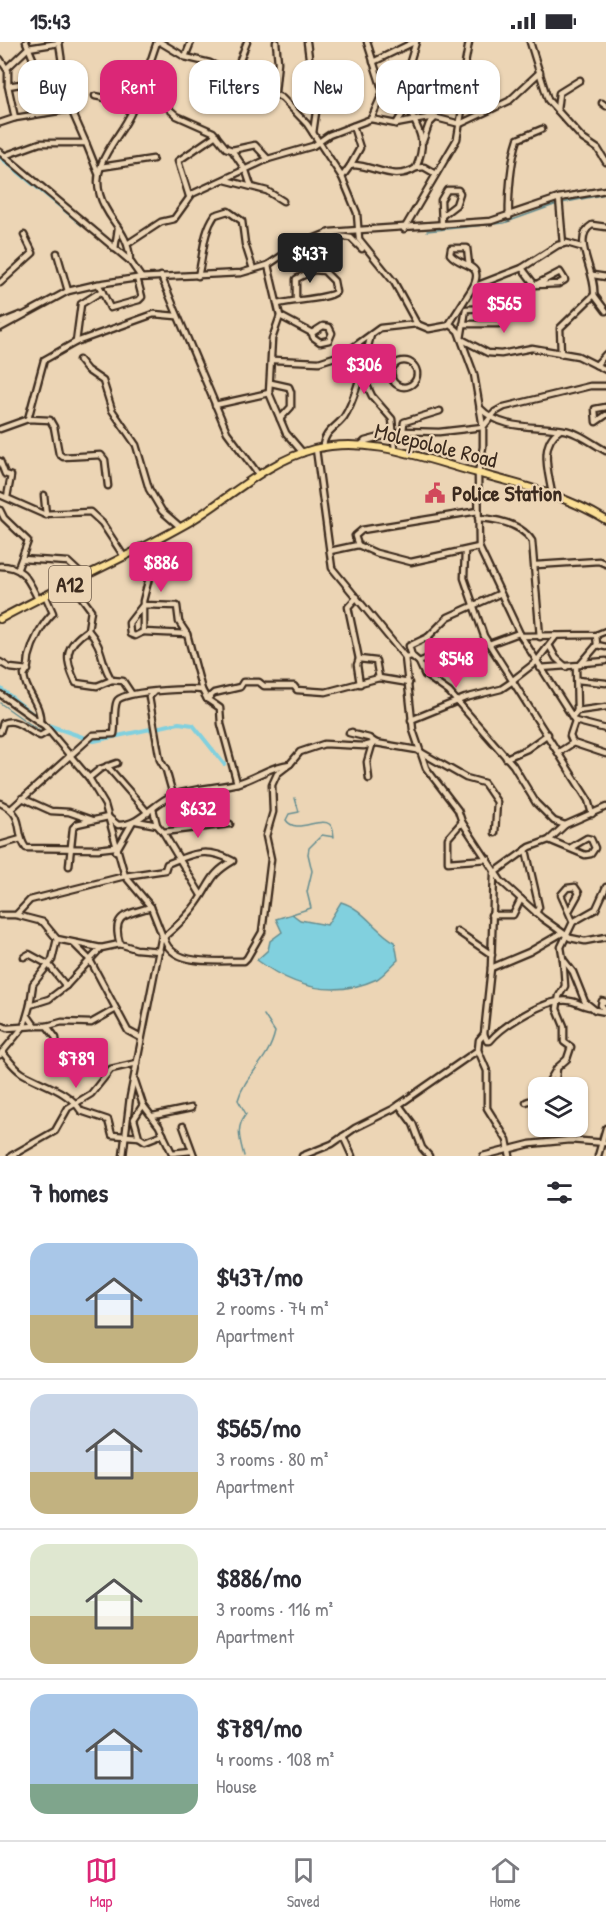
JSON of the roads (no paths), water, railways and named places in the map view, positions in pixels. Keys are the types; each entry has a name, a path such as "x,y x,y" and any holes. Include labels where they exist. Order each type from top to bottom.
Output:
{"main road":[{"name":"Molepolole Road","path":"140,547 283,460 316,449 361,445 395,450 552,494 606,520"},
{"name":"Molepolole Road","path":"0,619 212,508 257,475"}],"street":[{"path":"26,42 33,60"},
{"path":"7,68 28,48 59,42 62,60"},
{"path":"152,60 159,42 185,57 198,60"},
{"path":"185,57 191,42"},
{"path":"240,60 247,42"},
{"path":"276,42 278,60"},
{"path":"307,42 316,112 313,133"},
{"path":"367,42 376,72"},
{"path":"373,63 415,42"},
{"path":"410,60 415,42"},
{"path":"404,229 435,174 452,151 460,124 463,75 469,42"},
{"path":"530,42 548,100 583,139 604,152 606,162"},
{"path":"0,59 7,68 15,118"},
{"path":"429,114 460,124 508,100 540,72"},
{"path":"557,110 559,93 580,80"},
{"path":"0,86 18,82"},
{"path":"95,96 100,97"},
{"path":"280,98 313,133 342,177 357,213 360,230 358,239 394,282 417,324"},
{"path":"371,119 376,108"},
{"path":"0,123 39,114"},
{"path":"73,114 98,173 100,195 129,243 130,261 139,278 142,297 139,300 110,308 98,284"},
{"path":"98,173 105,154 129,114"},
{"path":"175,114 210,130 227,149 255,145 268,159"},
{"path":"396,124 402,114"},
{"path":"412,114 421,129 422,144"},
{"path":"129,243 157,223 174,219 189,196 268,159 313,146 317,140 371,119 396,124 414,118 434,117"},
{"path":"416,168 429,124 434,117"},
{"path":"342,177 360,148 353,126"},
{"path":"509,217 508,189 512,183 518,139 542,129"},
{"path":"189,196 178,161 216,135"},
{"path":"6,153 40,143 86,143"},
{"path":"232,150 246,171 251,186"},
{"path":"6,153 130,261"},
{"path":"101,167 153,159"},
{"path":"350,166 403,174 424,167 435,174"},
{"path":"225,180 272,192 283,201"},
{"path":"442,215 458,202 460,193 458,190 445,191 441,200 442,225"},
{"path":"0,326 68,291 98,284 161,276 236,274 268,265 312,237 330,232 404,229 509,217 559,198 606,190"},
{"path":"559,198 563,244"},
{"path":"198,276 203,257 205,231 215,214 228,211 242,221 245,244 253,269"},
{"path":"606,227 589,226 581,247 593,275 594,295 606,311"},
{"path":"114,249 118,228"},
{"path":"0,283 33,253 24,235"},
{"path":"312,237 333,235 351,238 377,263"},
{"path":"473,287 522,268 563,244 581,247"},
{"path":"448,326 473,287 477,276 469,265 467,248 451,248 450,254 456,261 469,265"},
{"path":"57,253 68,291"},
{"path":"268,265 280,316 272,339 273,360 269,393 289,438 303,453"},
{"path":"522,268 536,285"},
{"path":"278,304 296,299 333,295 335,284 324,271 314,270 296,279 296,299"},
{"path":"560,272 565,280 558,284 536,285 560,272"},
{"path":"593,275 606,277"},
{"path":"161,276 176,316 229,436 257,475"},
{"path":"76,342 81,304 102,291"},
{"path":"561,354 560,328 594,295"},
{"path":"461,339 463,324 467,308 495,307 500,312 500,322 497,325 463,324"},
{"path":"28,419 43,362 63,347 154,314 176,316"},
{"path":"280,316 312,333"},
{"path":"273,360 314,363 344,354 380,328 417,324 429,329 448,326 455,328 474,374 483,427 483,447 478,473 479,548 520,635 574,719 606,729"},
{"path":"324,448 326,436 346,413 362,372 371,335"},
{"path":"461,339 488,353 501,354 532,348 583,357 606,370"},
{"path":"344,354 362,372 372,396 390,416 395,450"},
{"path":"596,365 606,354"},
{"path":"79,360 87,370 103,381 112,410 136,445 149,489 162,511 178,525"},
{"path":"406,360 411,361 416,372 414,383 408,386 396,384 392,376 392,366 406,360"},
{"path":"362,372 392,376"},
{"path":"271,383 286,386 291,392 291,408 280,419"},
{"path":"361,445 365,441 394,432 439,432 483,427 490,417 504,407 590,386 606,386"},
{"path":"215,405 269,393"},
{"path":"606,407 595,409 596,422 606,415"},
{"path":"480,408 490,417 503,422 547,430 561,429 606,451"},
{"path":"403,431 404,422 440,411"},
{"path":"0,429 28,419 51,421 60,456 98,455 104,457 108,486"},
{"path":"551,437 561,429"},
{"path":"547,430 551,437 547,460 552,494"},
{"path":"316,449 334,573 357,597 405,657 411,720 417,750 426,768 458,810 462,822 488,859 494,873 521,899 564,934 579,940 606,937"},
{"path":"0,461 5,474 11,476 7,496"},
{"path":"0,495 7,496 46,515 93,514 123,555"},
{"path":"44,495 46,515"},
{"path":"0,510 4,518 28,541 18,568"},
{"path":"358,545 355,536 362,530 478,511"},
{"path":"478,518 501,521 526,533 534,546 540,637"},
{"path":"330,551 358,545 407,562 479,548"},
{"path":"140,547 150,574 143,605 143,632"},
{"path":"465,551 464,578 472,607 489,644 559,752 588,800 592,814"},
{"path":"22,560 68,562 83,576"},
{"path":"536,566 599,561 606,564"},
{"path":"0,566 18,568 24,573 53,613 39,631 30,655 28,670 24,675 24,683 38,706 40,723"},
{"path":"71,583 91,610 88,630 102,649 108,674 112,680"},
{"path":"499,594 445,618 428,637 409,646 412,656 419,662 425,675 446,689 506,758 536,803 554,821 559,832"},
{"path":"357,597 348,607 359,659 357,665 360,684"},
{"path":"143,605 128,628 133,636 143,632 188,634"},
{"path":"143,605 177,606 178,622 188,634 202,690 207,699 220,708 221,724 237,783"},
{"path":"88,630 73,641 68,660 76,682 98,687 112,680 123,681 131,693"},
{"path":"489,644 520,635 540,637 596,635 606,631"},
{"path":"583,663 597,645 596,635"},
{"path":"411,720 456,702 502,689 536,662 550,647 556,636"},
{"path":"419,662 437,654 428,637"},
{"path":"597,645 606,647"},
{"path":"550,647 555,658 566,667"},
{"path":"405,657 412,656"},
{"path":"359,659 376,661 379,678"},
{"path":"540,668 576,666 583,663 606,661"},
{"path":"0,662 10,668 28,670"},
{"path":"576,666 577,711 570,736 573,743 606,754"},
{"path":"207,699 214,693 240,687 243,682 259,682 264,686 294,686 297,690 323,692 379,678 409,683"},
{"path":"577,680 606,683"},
{"path":"11,809 69,754 93,735 114,734 116,702 123,695 189,688 202,690"},
{"path":"153,693 149,697 159,757 173,795"},
{"path":"0,694 49,731 88,778 104,803 115,849 125,876 151,907 169,949 187,959 244,961 262,932 271,859 266,834 273,813 272,785 278,774 300,752 324,744 374,744 417,750 466,778 484,783 490,789 497,802 495,832"},
{"path":"577,711 606,707"},
{"path":"0,732 3,723 8,721 17,722 40,735 49,731"},
{"path":"352,732 350,733 369,738 374,744"},
{"path":"506,758 527,749 548,734"},
{"path":"559,752 573,743"},
{"path":"369,779 367,762 374,744"},
{"path":"88,778 107,766 117,763"},
{"path":"115,849 134,822 173,795 237,783 275,765 290,764"},
{"path":"107,766 150,811 201,895"},
{"path":"22,798 51,811 69,812 92,820"},
{"path":"0,803 11,809 21,826 21,839 26,848 115,849"},
{"path":"606,807 565,825 549,840 525,850 494,873 491,915 492,954 484,1034 487,1041 490,1041 520,1017 557,1002 569,1000 595,1010 606,1011"},
{"path":"69,866 69,849 74,826 108,818 118,825 134,822 157,825"},
{"path":"554,821 565,825"},
{"path":"462,822 448,838 448,862 488,859"},
{"path":"163,832 231,824"},
{"path":"549,840 585,855 591,854 595,848 591,839 587,838 570,848"},
{"path":"0,845 21,839"},
{"path":"525,850 539,907 536,913"},
{"path":"16,915 30,900 125,876 165,870 167,864 198,853 214,852 233,861 210,880 181,923 163,936 141,1038 127,1116 123,1156"},
{"path":"569,911 579,893 571,887 564,890 561,895 573,922"},
{"path":"552,1077 567,1059 571,1047 564,1042 557,1002 565,986 561,947 564,934 573,922 596,909 606,887"},
{"path":"491,915 513,915 521,899"},
{"path":"120,944 116,930 118,921 123,916 151,907"},
{"path":"23,908 28,911 29,918"},
{"path":"0,915 16,915 44,924 57,939 101,948 120,944 136,949 159,951"},
{"path":"457,931 492,954"},
{"path":"491,968 564,934"},
{"path":"57,939 49,965 33,984 24,1026 1,1054 20,1072 47,1083 76,1103 81,1112 108,1120 111,1134 124,1138 139,1137 145,1141 163,1134"},
{"path":"72,942 90,960 130,1033 141,1038"},
{"path":"30,1005 51,998 66,986 101,948"},
{"path":"24,957 30,954 49,965 66,986"},
{"path":"562,959 573,972 589,1007"},
{"path":"606,1002 602,1001 601,1005 606,1011"},
{"path":"0,1025 7,1029 47,1026 62,1022 91,1023 116,1009"},
{"path":"27,1015 34,1026"},
{"path":"47,1026 56,1038 57,1047"},
{"path":"484,1034 479,1040 478,1050 487,1071 488,1111 506,1138 510,1156"},
{"path":"302,1156 344,1136 399,1105 478,1050"},
{"path":"11,1156 55,1131 66,1110 91,1094 111,1069 137,1062"},
{"path":"556,1077 557,1068"},
{"path":"134,1079 143,1105 153,1116 172,1153 193,1153 191,1142 183,1126"},
{"path":"139,1137 134,1119 143,1105"},
{"path":"399,1105 414,1124 422,1148 429,1156"},
{"path":"153,1116 192,1108"},
{"path":"127,1116 134,1119"},
{"path":"598,1156 606,1128"},
{"path":"344,1136 352,1156"},
{"path":"483,1156 509,1149 570,1140 603,1143"}],"water":[{"path":"341,902 356,909 395,942 398,960 380,977 361,985 345,988 314,987 285,977 257,960 268,950 270,941 282,932 276,919 292,914 300,920 327,925"}],"waterway":[{"path":"0,157 83,225"},
{"path":"427,231 504,223 557,204 606,194"},
{"path":"0,688 39,719"},
{"path":"0,703 41,732"},
{"path":"45,724 94,741 179,723 193,725 224,764"},
{"path":"292,914 311,908 307,892 312,871 309,848 322,835 334,837 328,823 291,825 286,820 289,814 299,812 295,798"},
{"path":"244,1156 239,1129 246,1114 238,1100 241,1091 272,1043 275,1032 264,1015"}],"place":[{"name":"Police Station","path":"435,493"}]}
